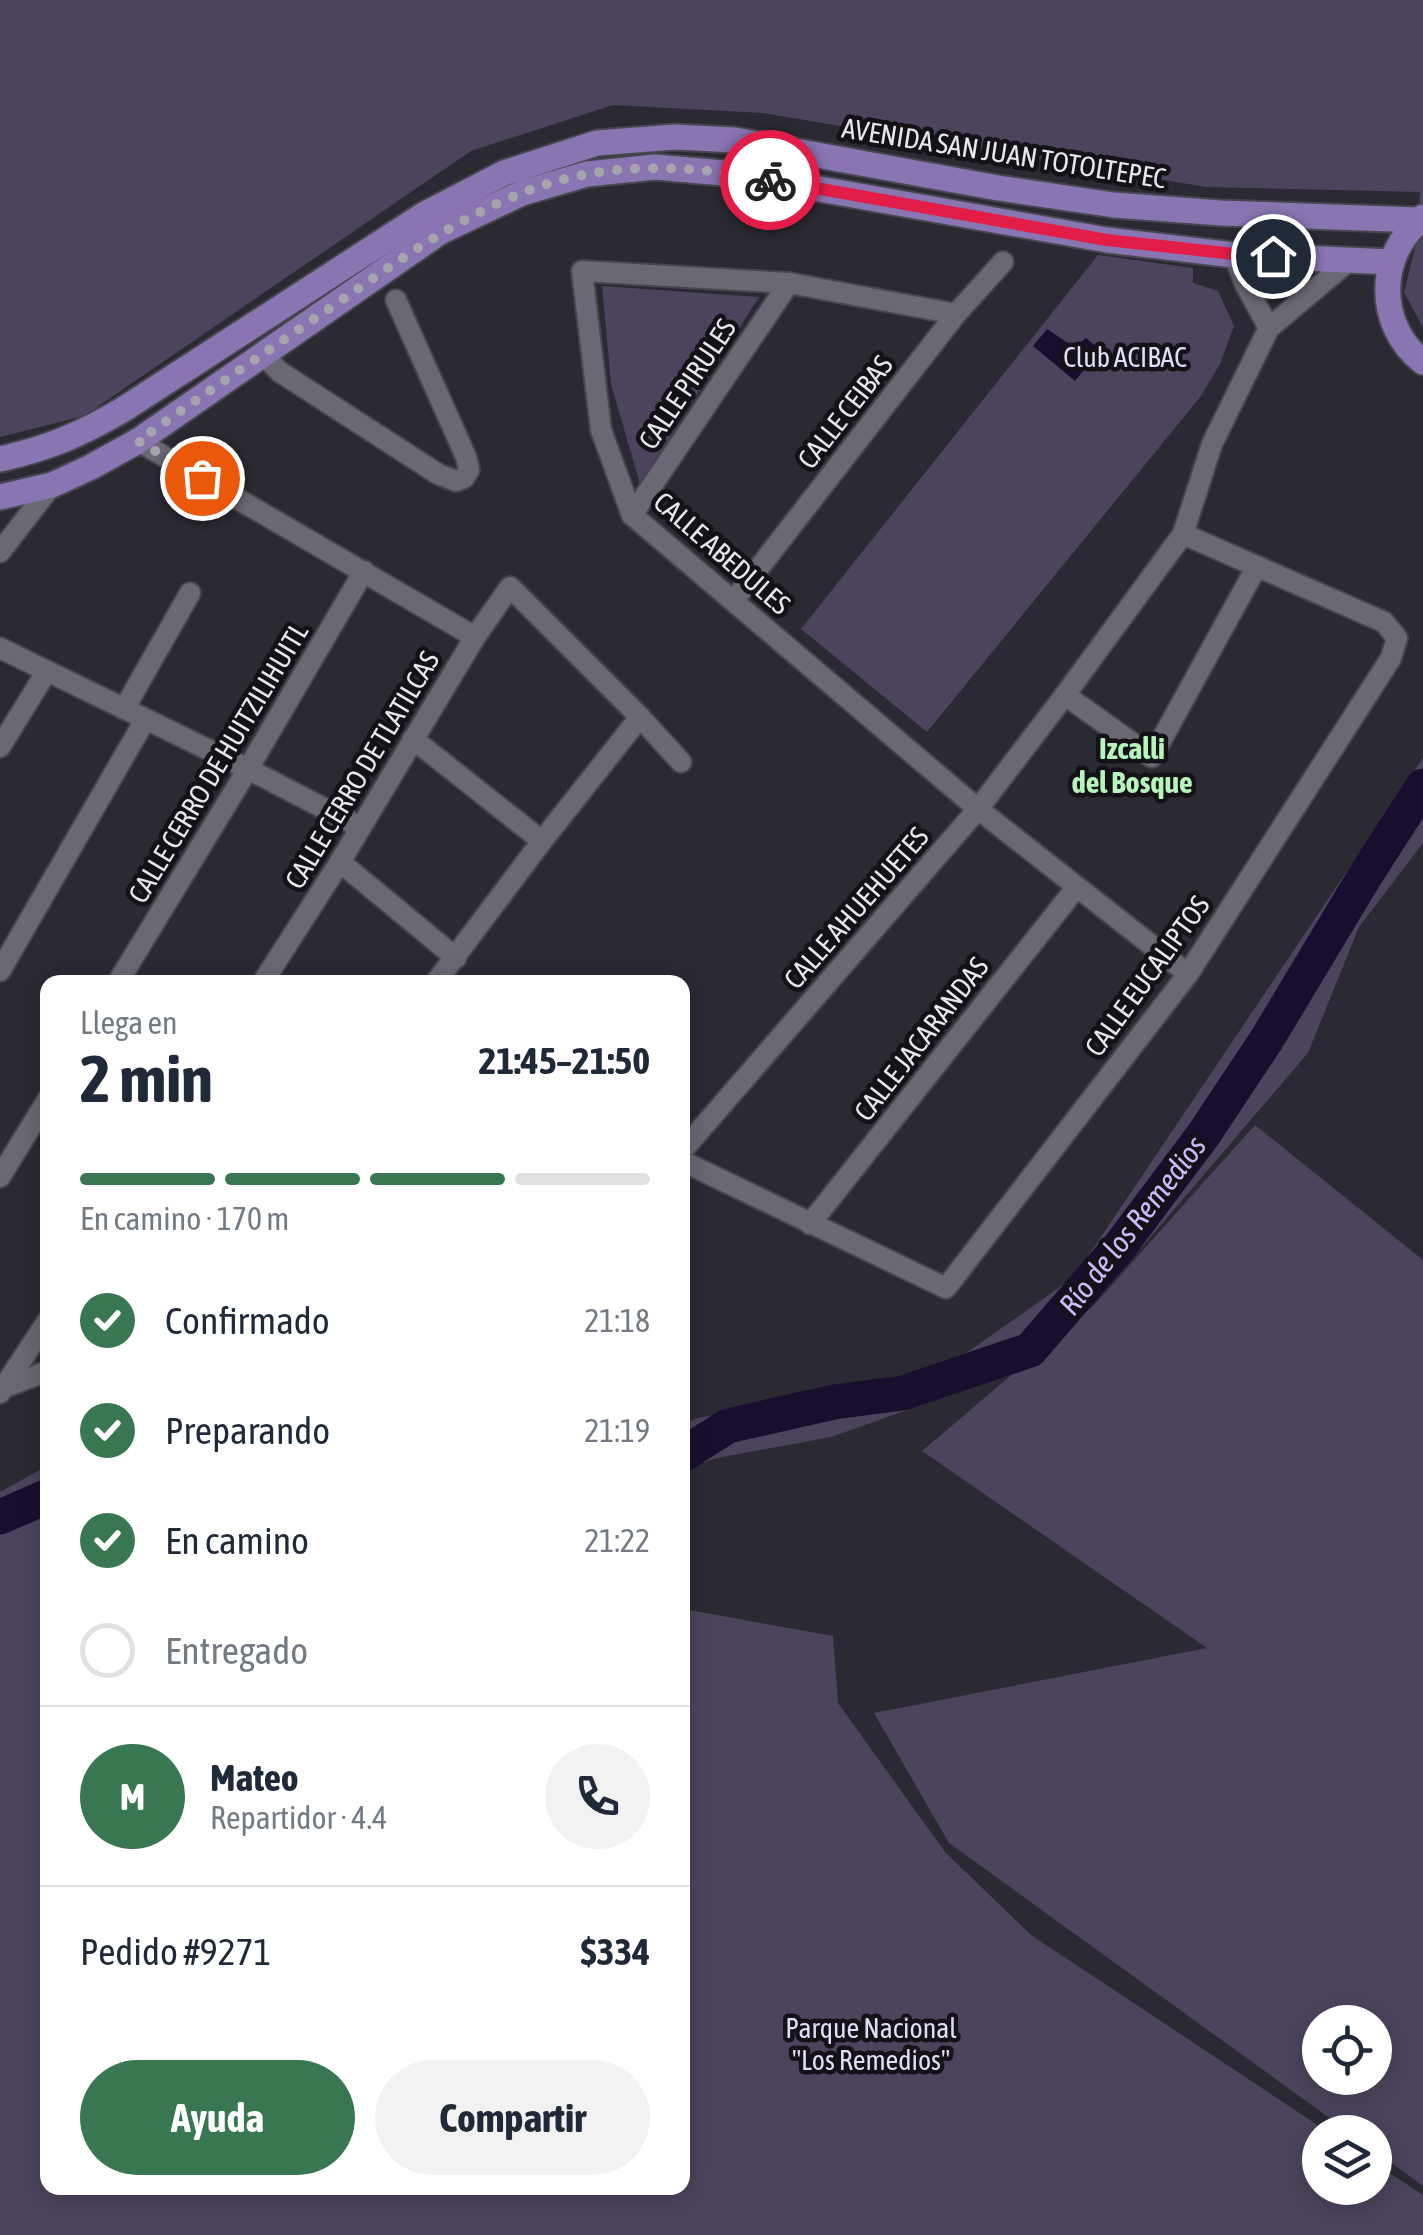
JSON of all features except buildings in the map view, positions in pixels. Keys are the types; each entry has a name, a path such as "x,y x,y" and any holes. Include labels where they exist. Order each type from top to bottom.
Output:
{"main road":[{"name":"AVENIDA SAN JUAN TOTOLTEPEC","path":"0,460 44,449 83,433 425,214 504,173 597,143 674,137 734,140 1114,205 1348,219 1423,217"},
{"path":"0,497 52,485 138,441 440,232 522,193 587,174 655,168 735,174 1107,240 1234,254 1391,262"},
{"path":"1423,217 1400,242 1391,262 1386,294 1394,326 1411,353 1423,362"},
{"path":"1234,254 1249,226 1348,219"}],"street":[{"path":"1234,254 1269,328"},
{"name":"CALLE AHUEHUETES","path":"690,1142 978,808 1065,696 1184,534 1212,444 1269,328 1351,259"},
{"name":"CALLE CEIBAS","path":"734,600 956,314 1003,262"},
{"name":"CALLE ABEDULES","path":"956,314 789,283 582,271 601,430 632,516 978,808 1188,974"},
{"name":"CALLE PIRULES","path":"632,516 789,283"},
{"path":"262,354 280,372 438,474 456,481 464,478 469,470 466,457 396,300"},
{"path":"138,441 474,637"},
{"path":"0,552 52,485"},
{"name":"CALLE EUCALIPTOS","path":"690,1166 946,1288 1188,974 1391,658 1397,638 1384,622 1184,534"},
{"path":"1065,696 1152,757 1257,566"},
{"name":"CALLE CERRO DE HUITZILIHUITL","path":"122,975 364,571"},
{"name":"CALLE CERRO DE TLATILCAS","path":"267,975 474,637 510,587 640,716"},
{"path":"124,709 190,593"},
{"path":"0,648 360,827"},
{"path":"0,747 47,671"},
{"path":"442,975 640,716 681,762"},
{"path":"0,971 145,720"},
{"path":"413,739 542,841"},
{"path":"340,862 456,958"},
{"name":"CALLE JACARANDAS","path":"810,1224 1076,888"},
{"path":"0,1176 40,1111"},
{"path":"2,1390 40,1332"},
{"path":"2,1390 40,1374"}],"green space":[{"path":"0,0 1423,0 1423,328 1404,292 1415,248 1420,192 1206,187 763,113 613,105 471,151 84,416 0,437"},
{"name":"Club ACIBAC","path":"1098,255 1193,268 1193,283 1218,291 1234,326 1220,364 1201,396 927,732 801,629"},
{"path":"602,286 759,297 640,484 611,384"},
{"path":"1423,758 1423,843 1359,927 1308,1053 1142,1247 1021,1363 927,1403 831,1437 690,1467 690,1422 697,1418 775,1406 952,1363 1074,1277"},
{"path":"1255,1125 1423,1260 1423,2186 1392,2163 1392,2115 1325,2115 949,1843 874,1713 1207,1648 922,1451 1094,1305"},
{"name":"Parque Nacional \"Los Remedios\"","path":"40,1470 40,2195 690,2195 690,1610 833,1636 838,1703 945,1852 1031,1935 1302,2115 1302,2205 1392,2205 1392,2174 1423,2195 1423,2235 0,2235 0,1492"}],"shaded area":[{"path":"1047,329 1074,347 1086,338 1100,350 1075,381 1033,346"}],"waterway":[{"name":"Río de los Remedios","path":"690,1450 728,1426 834,1402 903,1393 1030,1350 1120,1246 1204,1134 1423,786"},
{"name":"Río de los Remedios","path":"0,1517 40,1500"}],"way so far":[{"path":"202,478 138,441 440,232 522,193 587,174 655,168 770,180"}],"district":[{"name":"Izcalli del Bosque","path":"1132,765"}],"route":[{"path":"770,180 1107,240 1273,256"}]}
